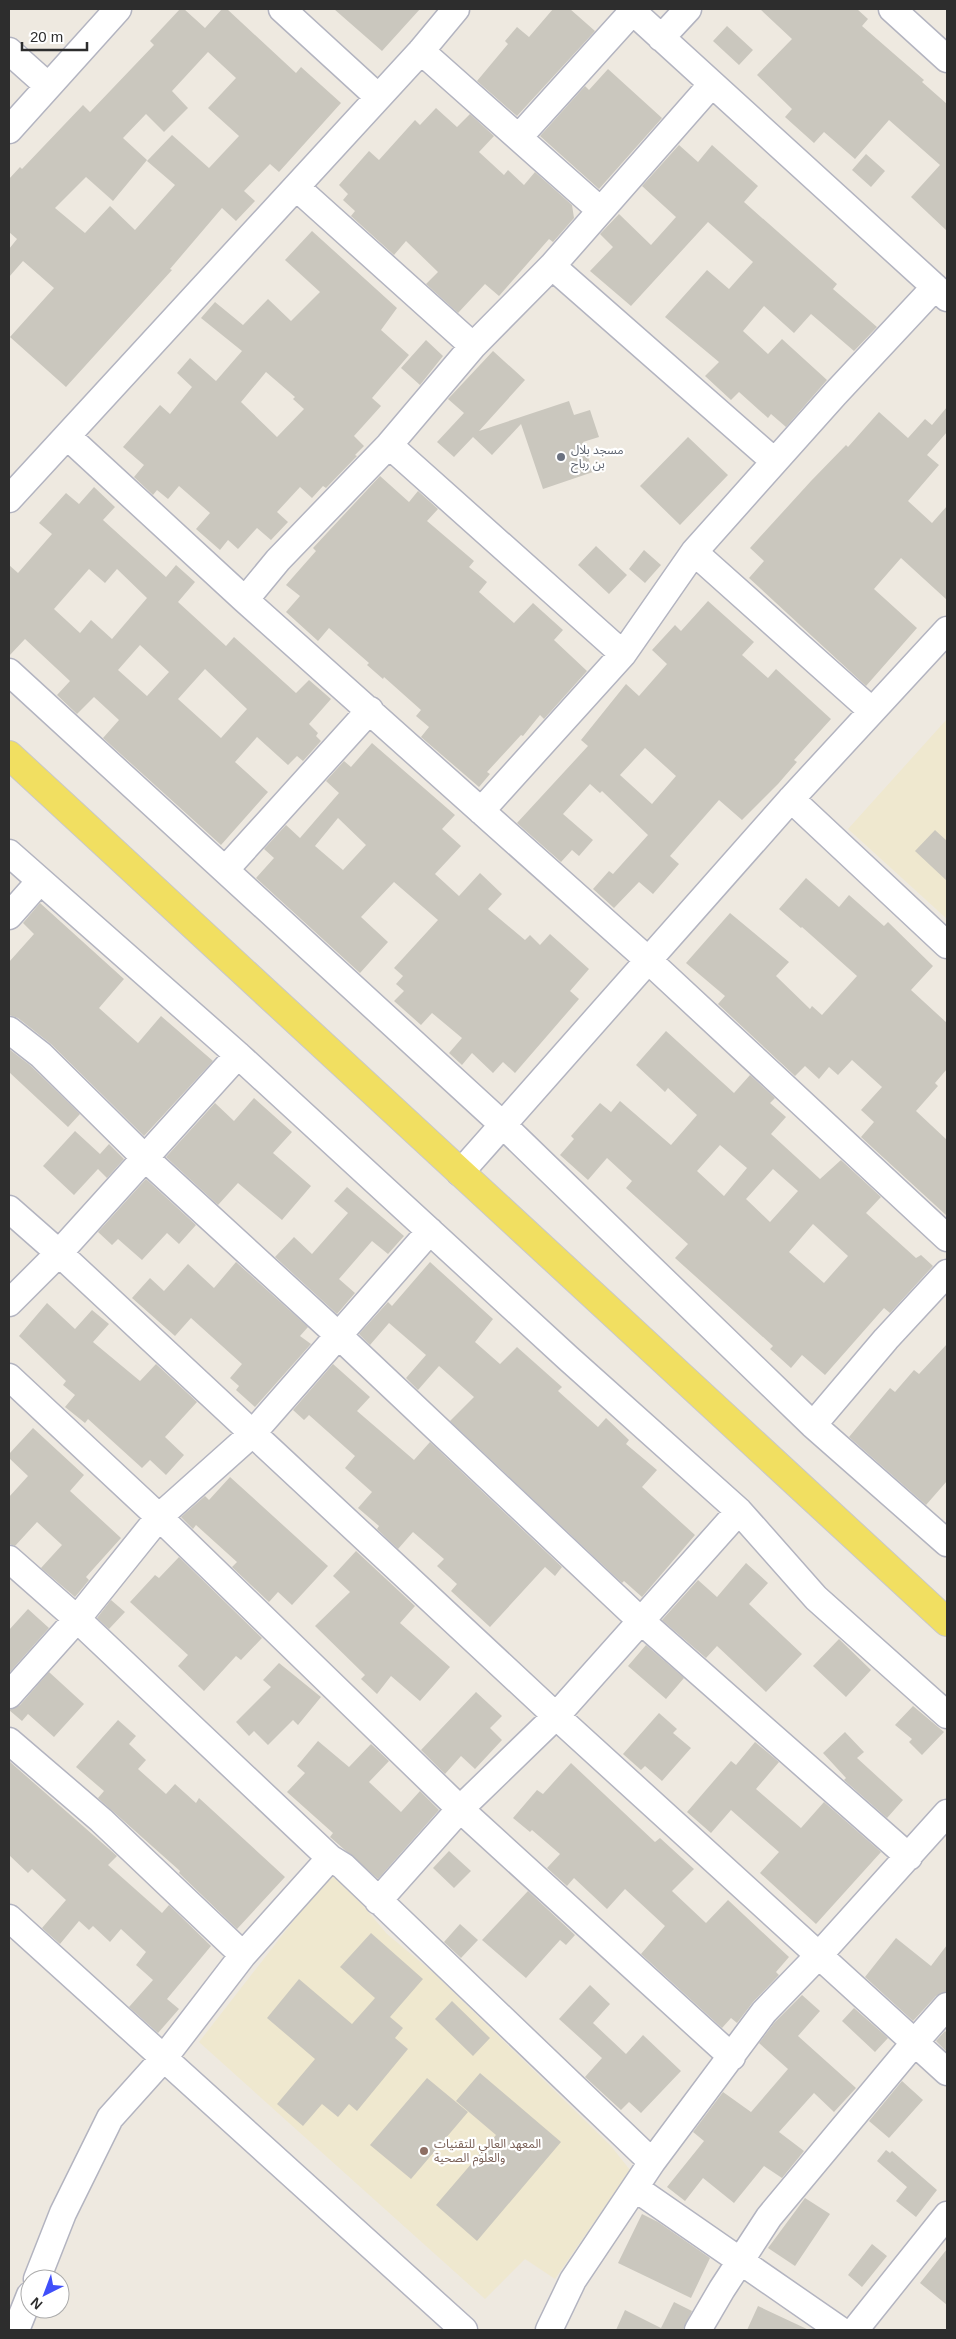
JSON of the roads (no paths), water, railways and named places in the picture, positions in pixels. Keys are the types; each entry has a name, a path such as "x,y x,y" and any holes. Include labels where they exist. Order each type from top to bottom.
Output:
{"main road":[{"path":"9,756 947,1622"}],"street":[{"path":"9,130 47,85 118,9"},
{"path":"282,9 377,96"},
{"path":"9,499 421,50 456,9"},
{"path":"661,38 688,9"},
{"path":"892,9 944,50"},
{"path":"481,811 623,654 694,552 774,461 941,292 631,10 519,138"},
{"path":"421,50 600,210"},
{"path":"9,51 47,85"},
{"path":"245,600 278,560 389,446 473,346 552,266 712,84"},
{"path":"296,187 473,346"},
{"path":"552,266 774,461"},
{"path":"67,436 245,600 648,960 947,1238"},
{"path":"389,446 623,654"},
{"path":"694,552 872,711"},
{"path":"460,1173 791,800 947,630"},
{"path":"9,672 503,1125 813,1425 947,1543"},
{"path":"225,870 370,710"},
{"path":"791,800 947,945"},
{"path":"9,853 238,1055 739,1511 816,1598 947,1715"},
{"path":"9,916 40,881"},
{"path":"9,1030 41,1055 144,1157 338,1335 640,1620 909,1857"},
{"path":"9,1303 59,1253 238,1055"},
{"path":"9,1209 59,1253 556,1716 820,1954 947,2072"},
{"path":"9,1696 77,1619 159,1517 252,1434 430,1231"},
{"path":"813,1425 886,1339 947,1273"},
{"path":"9,1378 159,1517 460,1809 732,2057"},
{"path":"378,1901 460,1809 556,1716 739,1511"},
{"path":"9,1559 77,1619 330,1858 343,1866 652,2162"},
{"path":"9,1742 101,1820 243,1955"},
{"path":"548,2330 573,2280 652,2162 764,2012 820,1954 947,1813"},
{"path":"40,2269 63,2214 110,2118 163,2059 243,1955 330,1858"},
{"path":"9,1918 464,2330"},
{"path":"698,2330 722,2288 742,2261 769,2218 947,2006"},
{"path":"635,2188 840,2330"},
{"path":"855,2330 947,2215"}],"place":[{"name":"مسجد بلال بن رباح","path":"561,457"},
{"name":"المعهد العالي للتقنيات والعلوم الصحية","path":"424,2151"}]}
